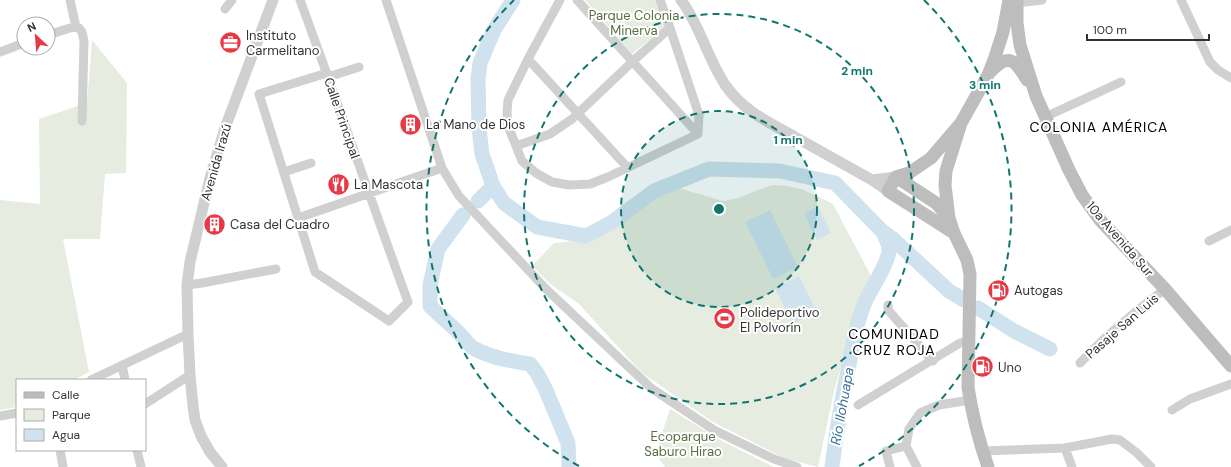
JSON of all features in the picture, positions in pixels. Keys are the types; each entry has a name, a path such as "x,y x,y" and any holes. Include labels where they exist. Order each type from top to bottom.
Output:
{"main road":[{"path":"954,233 888,191 896,177 909,173 931,158 961,123 988,75 1015,1"},
{"name":"10a Avenida Sur","path":"1015,1 1020,45 1036,96 1069,170 1082,195 1105,225 1165,289 1231,366"},
{"name":"10a Avenida Sur","path":"988,75 1000,62 1008,60 1019,67 1036,96"},
{"path":"961,123 946,172 945,185 949,218 954,233 967,260 970,274 968,387 982,451 988,467"},
{"path":"896,177 936,203 949,218"}],"street":[{"path":"70,0 76,27"},
{"path":"225,9 232,0"},
{"name":"Avenida Irazú","path":"222,467 207,447 201,436 192,406 187,285 190,262 210,178 225,128 273,0"},
{"name":"Calle Principal","path":"298,218 315,272 389,321 408,302 368,194 328,75 300,0"},
{"path":"386,0 442,168 459,196 551,294 651,388 714,430 774,460 797,467"},
{"path":"560,0 508,100 508,126 522,161 536,173 552,182 569,185 590,184 608,177 698,134"},
{"path":"577,0 698,134"},
{"path":"660,0 699,115 698,134"},
{"path":"681,0 690,14 719,75 727,87 743,105 765,120 872,180 888,191"},
{"path":"1015,1 1042,0"},
{"path":"1181,0 1210,62 1218,70 1231,78"},
{"path":"56,32 72,27 79,28 82,32 84,41 82,121"},
{"path":"516,146 550,134 572,119 670,28"},
{"path":"0,52 16,46"},
{"path":"528,59 627,167"},
{"path":"359,67 259,94 298,218 442,168"},
{"path":"1045,117 1121,82"},
{"path":"284,172 311,163"},
{"path":"872,180 896,177"},
{"path":"1209,241 1231,230"},
{"path":"187,285 276,269"},
{"name":"Pasaje San Luis","path":"1080,363 1108,334 1165,289"},
{"path":"888,305 888,310 933,361"},
{"path":"93,379 188,334"},
{"path":"858,405 960,344 968,341"},
{"path":"122,365 125,379"},
{"path":"146,403 190,375"},
{"path":"1172,410 1190,399 1231,384"},
{"path":"916,467 906,446 909,430 920,413 939,405 970,400"},
{"path":"0,416 16,413"},
{"path":"982,451 1066,448 1112,439 1120,440 1137,453 1151,467"},
{"path":"890,467 886,451 906,446"},
{"path":"1066,448 1072,467"},
{"path":"60,451 63,467"},
{"path":"137,451 141,467"}],"green space":[{"name":"Parque Colonia Minerva","path":"585,0 656,0 665,27 632,54"},
{"path":"92,40 127,83 126,173 105,174 100,239 63,239 89,372 76,379 16,379 16,407 0,410 0,200 40,204 39,119 87,103"},
{"name":"Polideportivo El Polvorín","path":"773,185 802,189 833,204 871,276 850,335 834,391 818,467 784,458 713,422 642,373 578,303 550,284 532,266 554,243 584,240 622,220 655,195 675,187 723,201 739,198"},
{"name":"Ecoparque Saburo Hirao","path":"670,409 722,441 774,467 665,467 655,454"}],"water":[{"path":"818,206 831,233 817,240 804,214"},
{"path":"770,210 798,267 773,279 745,222"},
{"path":"799,276 817,312 793,324 775,288"}],"waterway":[{"path":"513,0 494,30 480,63 478,79 479,128 482,154 493,186 504,203 537,227 586,236 612,222 654,191 709,169 780,171 835,183 883,232 893,239 949,291 964,300"},
{"path":"478,201 493,186"},
{"path":"463,215 438,249 430,285 430,306 475,349 495,357 530,364 545,388 568,443 569,467"},
{"name":"Río Ilohuapa","path":"832,467 841,406 857,327 865,302 883,268 888,255 888,245 883,232"},
{"path":"978,308 1014,331 1050,349"}],"place":[{"name":"Instituto Carmelitano","path":"230,42"},
{"name":"La Mano de Dios","path":"410,124"},
{"name":"La Mascota","path":"339,184"},
{"name":"Casa del Cuadro","path":"215,224"},
{"name":"Autogas","path":"998,290"},
{"name":"Polideportivo El Polvorín","path":"724,319"},
{"name":"Uno","path":"982,367"}],"district":[{"name":"COLONIA AMÉRICA","path":"1099,127"},
{"name":"COMUNIDAD CRUZ ROJA","path":"894,342"}]}
